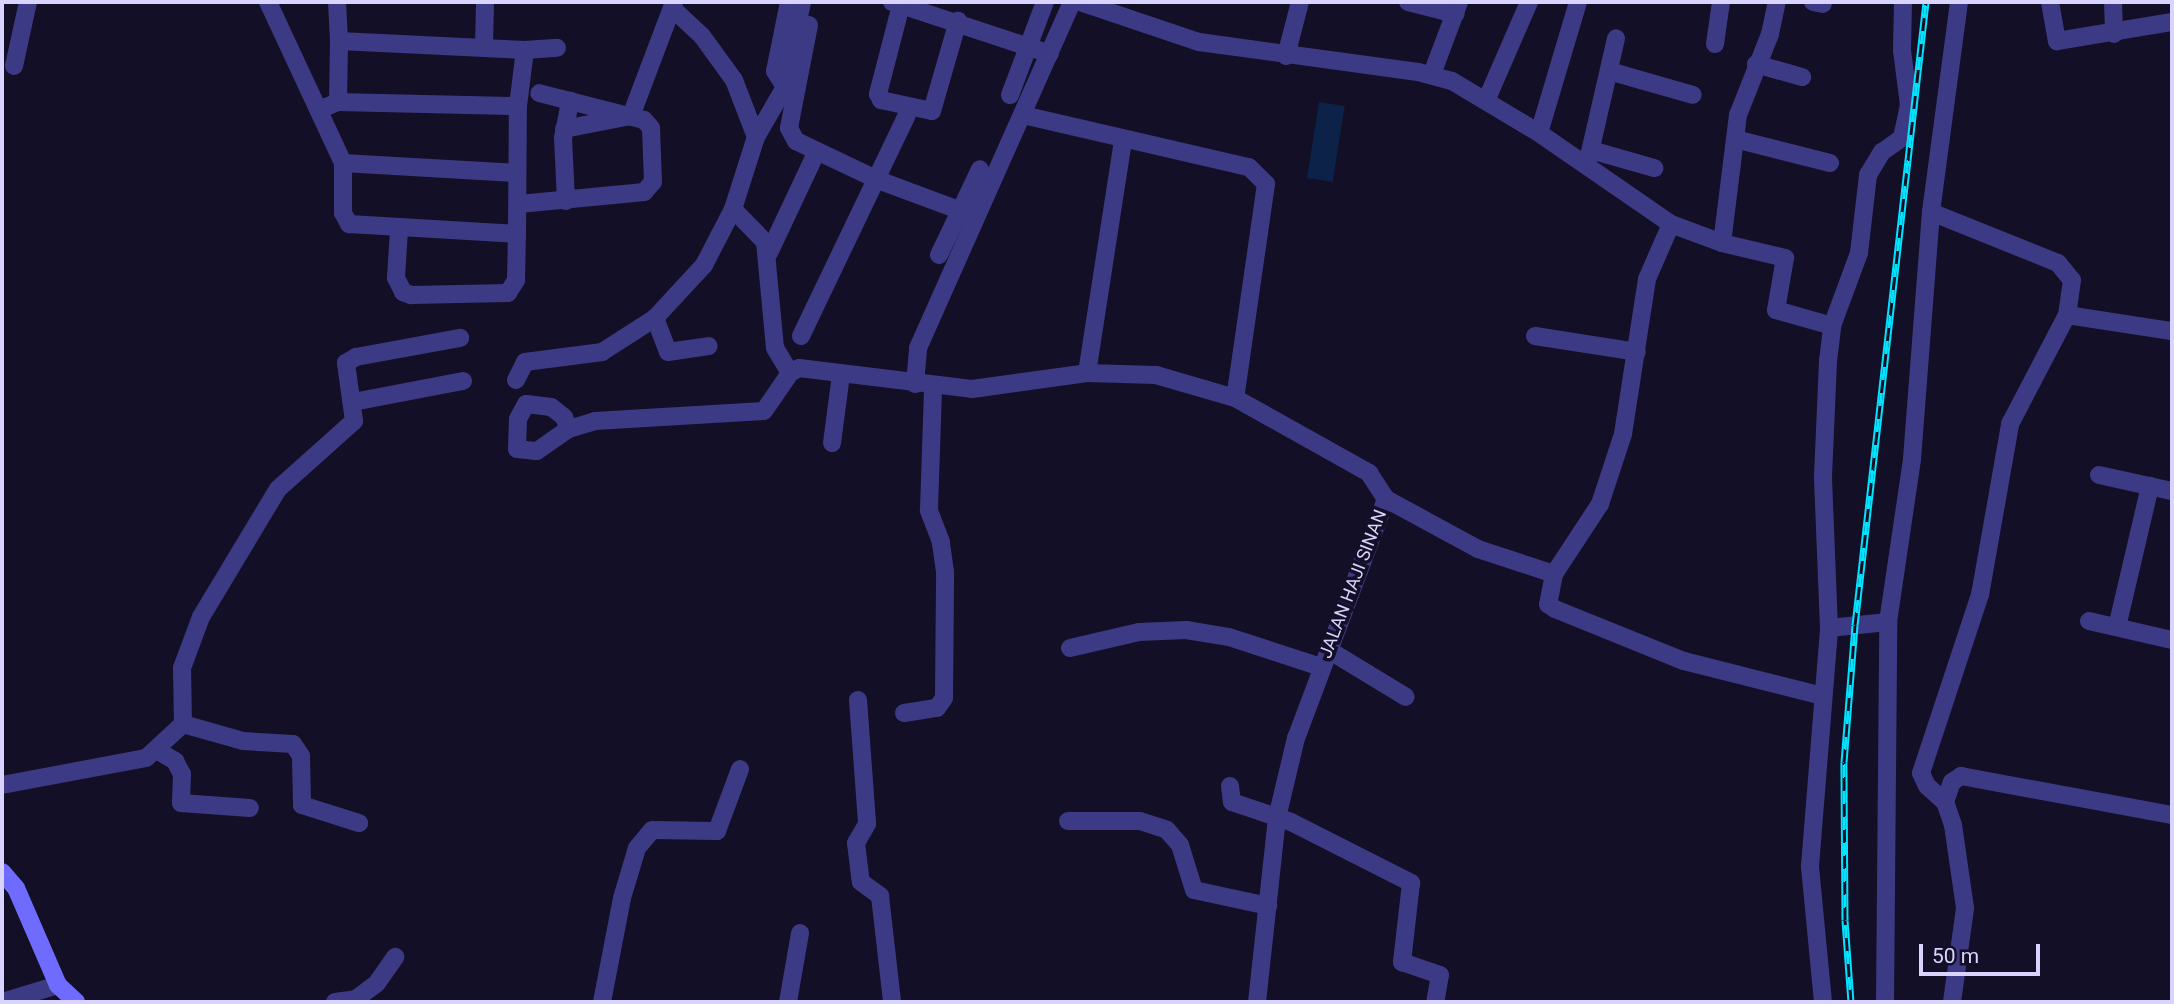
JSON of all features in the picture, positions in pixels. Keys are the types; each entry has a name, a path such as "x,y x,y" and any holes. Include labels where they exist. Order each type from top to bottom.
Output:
{"main road":[{"path":"2,872 16,888 58,985 76,1002"}],"street":[{"path":"14,66 28,2"},
{"path":"268,2 344,163 343,213 349,224 399,230 517,234"},
{"path":"337,2 338,102"},
{"path":"484,47 485,2"},
{"path":"785,87 775,71 789,2"},
{"path":"1010,95 1031,47 1045,2"},
{"path":"939,255 968,214 1023,115 1072,2"},
{"path":"1080,2 1199,42 1432,74 1486,101 1539,133 1589,157 1671,224 1722,243 1785,258 1776,310 1832,326"},
{"path":"1286,56 1300,2"},
{"path":"1408,2 1457,8 1432,74"},
{"path":"1486,101 1529,2"},
{"path":"1539,133 1578,2"},
{"path":"1715,44 1721,2"},
{"path":"1722,243 1735,139 1777,2"},
{"path":"1823,1002 1810,866 1829,628 1823,476 1832,326 1859,253 1868,175 1882,152 1902,138 1909,105 1902,50 1903,2"},
{"path":"1885,1002 1888,622 1912,459 1931,212 1959,2"},
{"path":"2050,2 2055,40 2114,34 2172,22"},
{"path":"2113,2 2114,34"},
{"path":"958,21 932,111 881,100 878,94 897,3 958,21 1050,54"},
{"path":"631,116 673,5 702,36 734,80 756,137"},
{"path":"516,380 525,362 602,352 655,318 704,265 733,209 756,137 785,87 807,6"},
{"path":"807,6 789,128 796,141 816,153 878,180 968,214"},
{"path":"1589,157 1616,38"},
{"path":"339,41 525,50 557,48"},
{"path":"399,230 396,278 403,292 411,295 508,293 516,280 518,106 525,50"},
{"path":"1756,64 1802,77"},
{"path":"1609,71 1693,95"},
{"path":"519,204 644,192 653,182 651,128 631,116 539,93"},
{"path":"566,201 564,129 570,101"},
{"path":"319,110 338,102 518,106"},
{"path":"801,336 907,115"},
{"path":"1023,115 1123,141 1249,167 1266,184 1235,398"},
{"path":"564,129 631,116"},
{"path":"1735,139 1830,163"},
{"path":"1087,373 1123,141"},
{"path":"769,254 816,153"},
{"path":"1589,157 1654,168"},
{"path":"344,163 516,173"},
{"path":"904,713 937,708 944,698 945,572 941,542 929,510 924,385 918,348 968,214 980,169"},
{"path":"569,429 594,421 764,411 790,373 775,348 765,242 733,209"},
{"path":"1931,212 2058,263 2072,281 2067,315 2010,424 1980,595 1921,772 1927,786 1945,802 1953,825 1965,908 1952,1002"},
{"path":"1671,224 1647,279 1623,434 1600,504 1554,574 1548,604 1555,610 1684,660 1822,696"},
{"path":"2067,315 2172,331"},
{"path":"655,318 668,352 709,346"},
{"path":"1535,336 1637,352"},
{"path":"2,785 146,758 158,751 183,724 182,668 201,617 278,489 354,421 346,363 356,357 460,338"},
{"name":"JALAN HAJI SINAN","path":"790,373 799,368 924,385 972,388 1087,373 1156,375 1235,398 1368,473 1386,499 1327,649 1296,738 1277,818 1257,1002"},
{"path":"832,443 841,375"},
{"path":"353,402 463,381"},
{"path":"2099,475 2172,491"},
{"path":"2117,627 2150,486"},
{"path":"1386,499 1478,549 1554,574"},
{"path":"2089,621 2172,639"},
{"path":"1829,628 1888,622"},
{"path":"1070,648 1139,632 1186,630 1229,637 1321,667"},
{"path":"1327,649 1406,697"},
{"path":"858,700 867,824 856,843 861,882 880,896 892,1002"},
{"path":"183,724 243,741 293,744 301,756 302,806 359,823"},
{"path":"158,751 175,761 182,774 181,803 250,807"},
{"path":"602,1002 622,898 638,848 652,830 717,831 740,769"},
{"path":"1945,802 1952,782 1961,776 2172,815"},
{"path":"1230,786 1232,802 1277,818 1411,883 1402,962 1440,975 1435,1002"},
{"path":"1068,821 1140,821 1167,830 1180,845 1194,890 1268,906"},
{"path":"788,1002 800,933"},
{"path":"335,1002 356,999 377,983 395,957"},
{"path":"2,1002 58,985"}],"water":[{"path":"1319,102 1345,106 1333,182 1307,178"}],"railway":[{"path":"1851,1002 1845,920 1844,762 1855,625 1926,2"}]}
